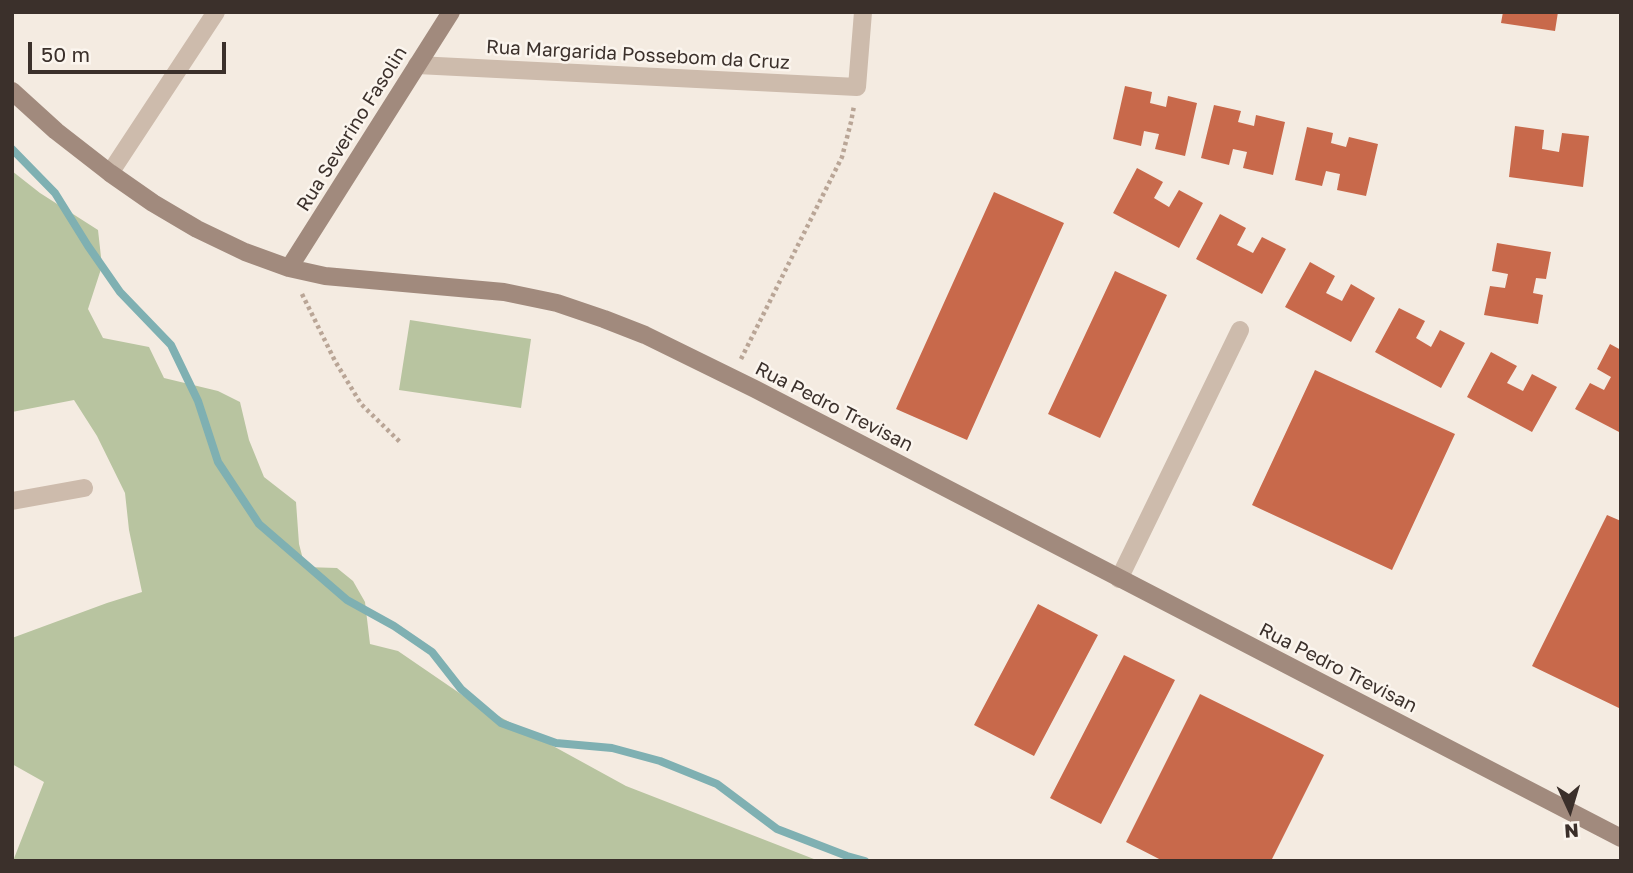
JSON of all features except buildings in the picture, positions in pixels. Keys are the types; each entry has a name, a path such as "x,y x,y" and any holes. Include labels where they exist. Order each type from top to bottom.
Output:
{"street":[{"path":"110,173 216,12"},
{"name":"Rua Severino Fasolin","path":"289,268 450,12"},
{"path":"857,88 863,12"},
{"name":"Rua Margarida Possebom da Cruz","path":"417,65 857,88"},
{"name":"Rua Pedro Trevisan","path":"12,91 56,131 153,203 197,229 245,252 289,268 325,276 504,292 557,303 645,335 767,395 1621,838"},
{"path":"1119,579 1240,330"},
{"path":"12,501 84,488"}],"path":[{"path":"732,378 842,156 852,122 857,88"},
{"path":"289,268 335,362 361,404 401,443"}],"green space":[{"path":"12,171 40,193 98,230 102,266 88,309 103,338 149,347 164,378 218,391 240,402 249,440 264,477 296,502 299,544 305,567 337,568 353,581 365,602 370,644 398,651 471,701 626,786 819,861 13,861 44,782 12,764 12,638 142,592 129,530 125,493 97,436 74,400 12,412"},
{"path":"410,320 531,339 521,408 399,390"}],"waterway":[{"path":"12,149 55,193 120,292 171,345 198,401 218,462 259,524 347,600 394,626 432,652 461,689 501,723 556,743 612,748 660,761 717,784 777,829 865,861"}]}
